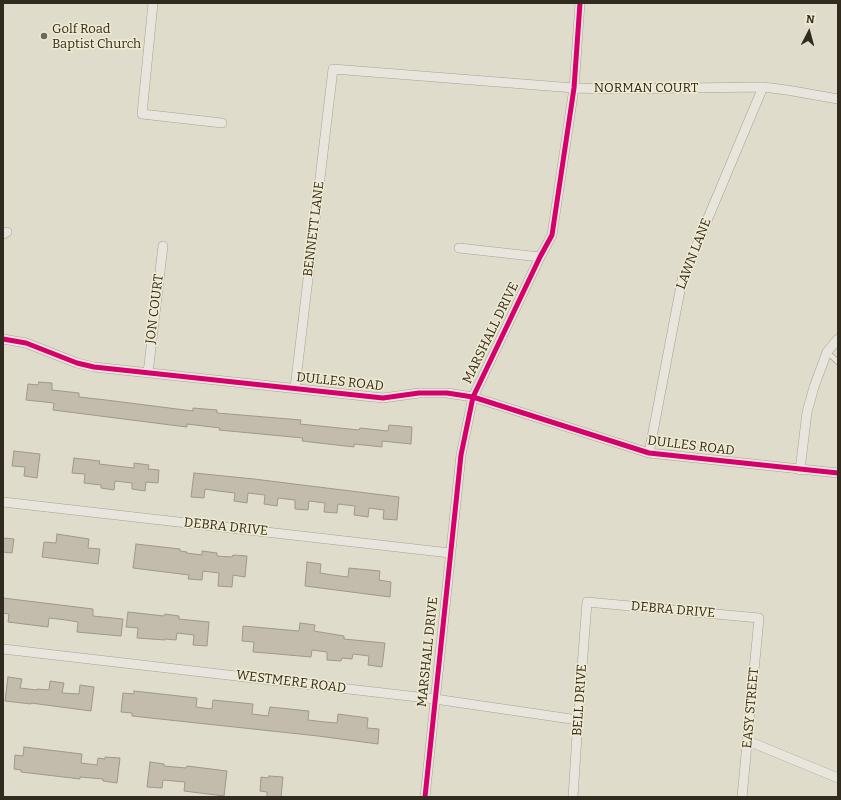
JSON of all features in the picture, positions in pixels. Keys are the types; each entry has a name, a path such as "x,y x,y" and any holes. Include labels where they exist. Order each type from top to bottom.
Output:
{"street":[{"path":"153,3 142,114 222,123"},
{"name":"MARSHALL DRIVE","path":"425,797 461,455 473,396 552,235 574,88 580,3"},
{"name":"NORMAN COURT","path":"333,69 574,88 612,89 763,87 838,99"},
{"name":"BENNETT LANE","path":"295,388 333,69"},
{"name":"LAWN LANE","path":"649,453 682,280 763,87"},
{"name":"JON COURT","path":"148,373 163,246"},
{"path":"459,248 540,257"},
{"name":"DULLES ROAD","path":"3,339 26,344 77,363 94,367 383,398 419,393 447,393 473,396 649,453 838,473"},
{"path":"800,470 807,412 814,387 827,352 838,339"},
{"name":"DEBRA DRIVE","path":"3,502 450,553"},
{"name":"DEBRA DRIVE","path":"587,602 759,618"},
{"name":"BELL DRIVE","path":"573,797 587,602"},
{"name":"EASY STREET","path":"742,797 759,618"},
{"name":"WESTMERE ROAD","path":"3,650 435,699 578,720"},
{"path":"748,741 838,778"}],"lane":[{"path":"827,352 838,362"}],"building":[{"path":"39,382 52,383 52,390 79,393 79,397 193,411 193,408 217,410 217,413 301,420 300,424 359,430 360,428 388,431 389,425 412,427 411,444 382,441 382,447 354,444 354,447 302,441 303,438 219,430 220,428 187,424 187,427 53,410 54,403 26,400 28,384 38,385"},
{"path":"14,451 40,454 37,478 24,476 25,467 12,466"},
{"path":"74,458 100,461 99,464 134,468 134,463 149,465 148,469 159,470 158,483 146,482 145,491 132,489 132,483 115,481 114,490 101,488 101,485 84,483 85,474 72,473"},
{"path":"194,473 399,497 397,520 383,519 384,510 369,508 368,517 354,515 355,506 338,504 337,513 324,512 325,503 309,501 308,510 295,509 295,500 278,498 277,506 264,504 265,495 248,493 247,503 234,501 235,493 205,489 204,498 191,497"},
{"path":"57,534 89,539 88,548 100,549 98,564 42,557 44,542 56,543"},
{"path":"3,538 14,539 12,553 3,552"},
{"path":"136,544 180,549 180,551 187,552 186,553 202,555 202,551 217,553 217,556 247,556 245,577 233,575 232,587 218,586 219,573 203,571 202,580 188,579 189,575 133,568"},
{"path":"307,562 321,564 320,573 348,577 349,568 380,571 379,580 391,582 390,597 305,586"},
{"path":"3,598 93,609 93,616 123,619 121,636 77,632 78,622 66,620 49,618 48,627 8,622 9,614 3,613"},
{"path":"128,612 164,616 165,614 179,616 179,619 209,622 207,646 193,645 194,635 177,633 176,640 137,638 138,628 126,627"},
{"path":"300,623 315,625 314,631 344,636 344,639 385,643 382,667 368,665 369,656 353,654 352,659 342,658 341,661 327,660 327,652 312,650 311,657 253,652 254,642 242,641 243,626 299,631"},
{"path":"8,677 22,679 20,688 37,690 49,690 50,681 64,683 62,693 79,694 80,685 94,687 91,711 5,701"},
{"path":"134,691 197,698 196,707 212,709 213,700 253,704 252,714 268,716 270,707 309,711 308,720 325,722 337,723 338,714 368,718 367,728 379,729 378,744 132,716 132,713 121,712 123,693 134,694"},
{"path":"24,747 82,754 81,763 97,765 98,758 120,758 117,783 103,781 103,779 80,777 80,779 21,772 21,770 14,769 15,755 23,756"},
{"path":"150,762 164,764 164,766 186,768 187,766 227,771 224,796 184,791 185,782 163,780 162,788 147,787"},
{"path":"269,776 283,777 281,797 267,797 267,792 260,791 261,777 268,778"}],"cycle path":[{"path":"425,797 461,455 473,397 552,235 574,88 580,3"},
{"path":"3,339 26,343 77,363 94,367 383,398 419,393 447,393 473,397 649,453 838,473"}],"place":[{"name":"Golf Road Baptist Church","path":"44,36"}]}
